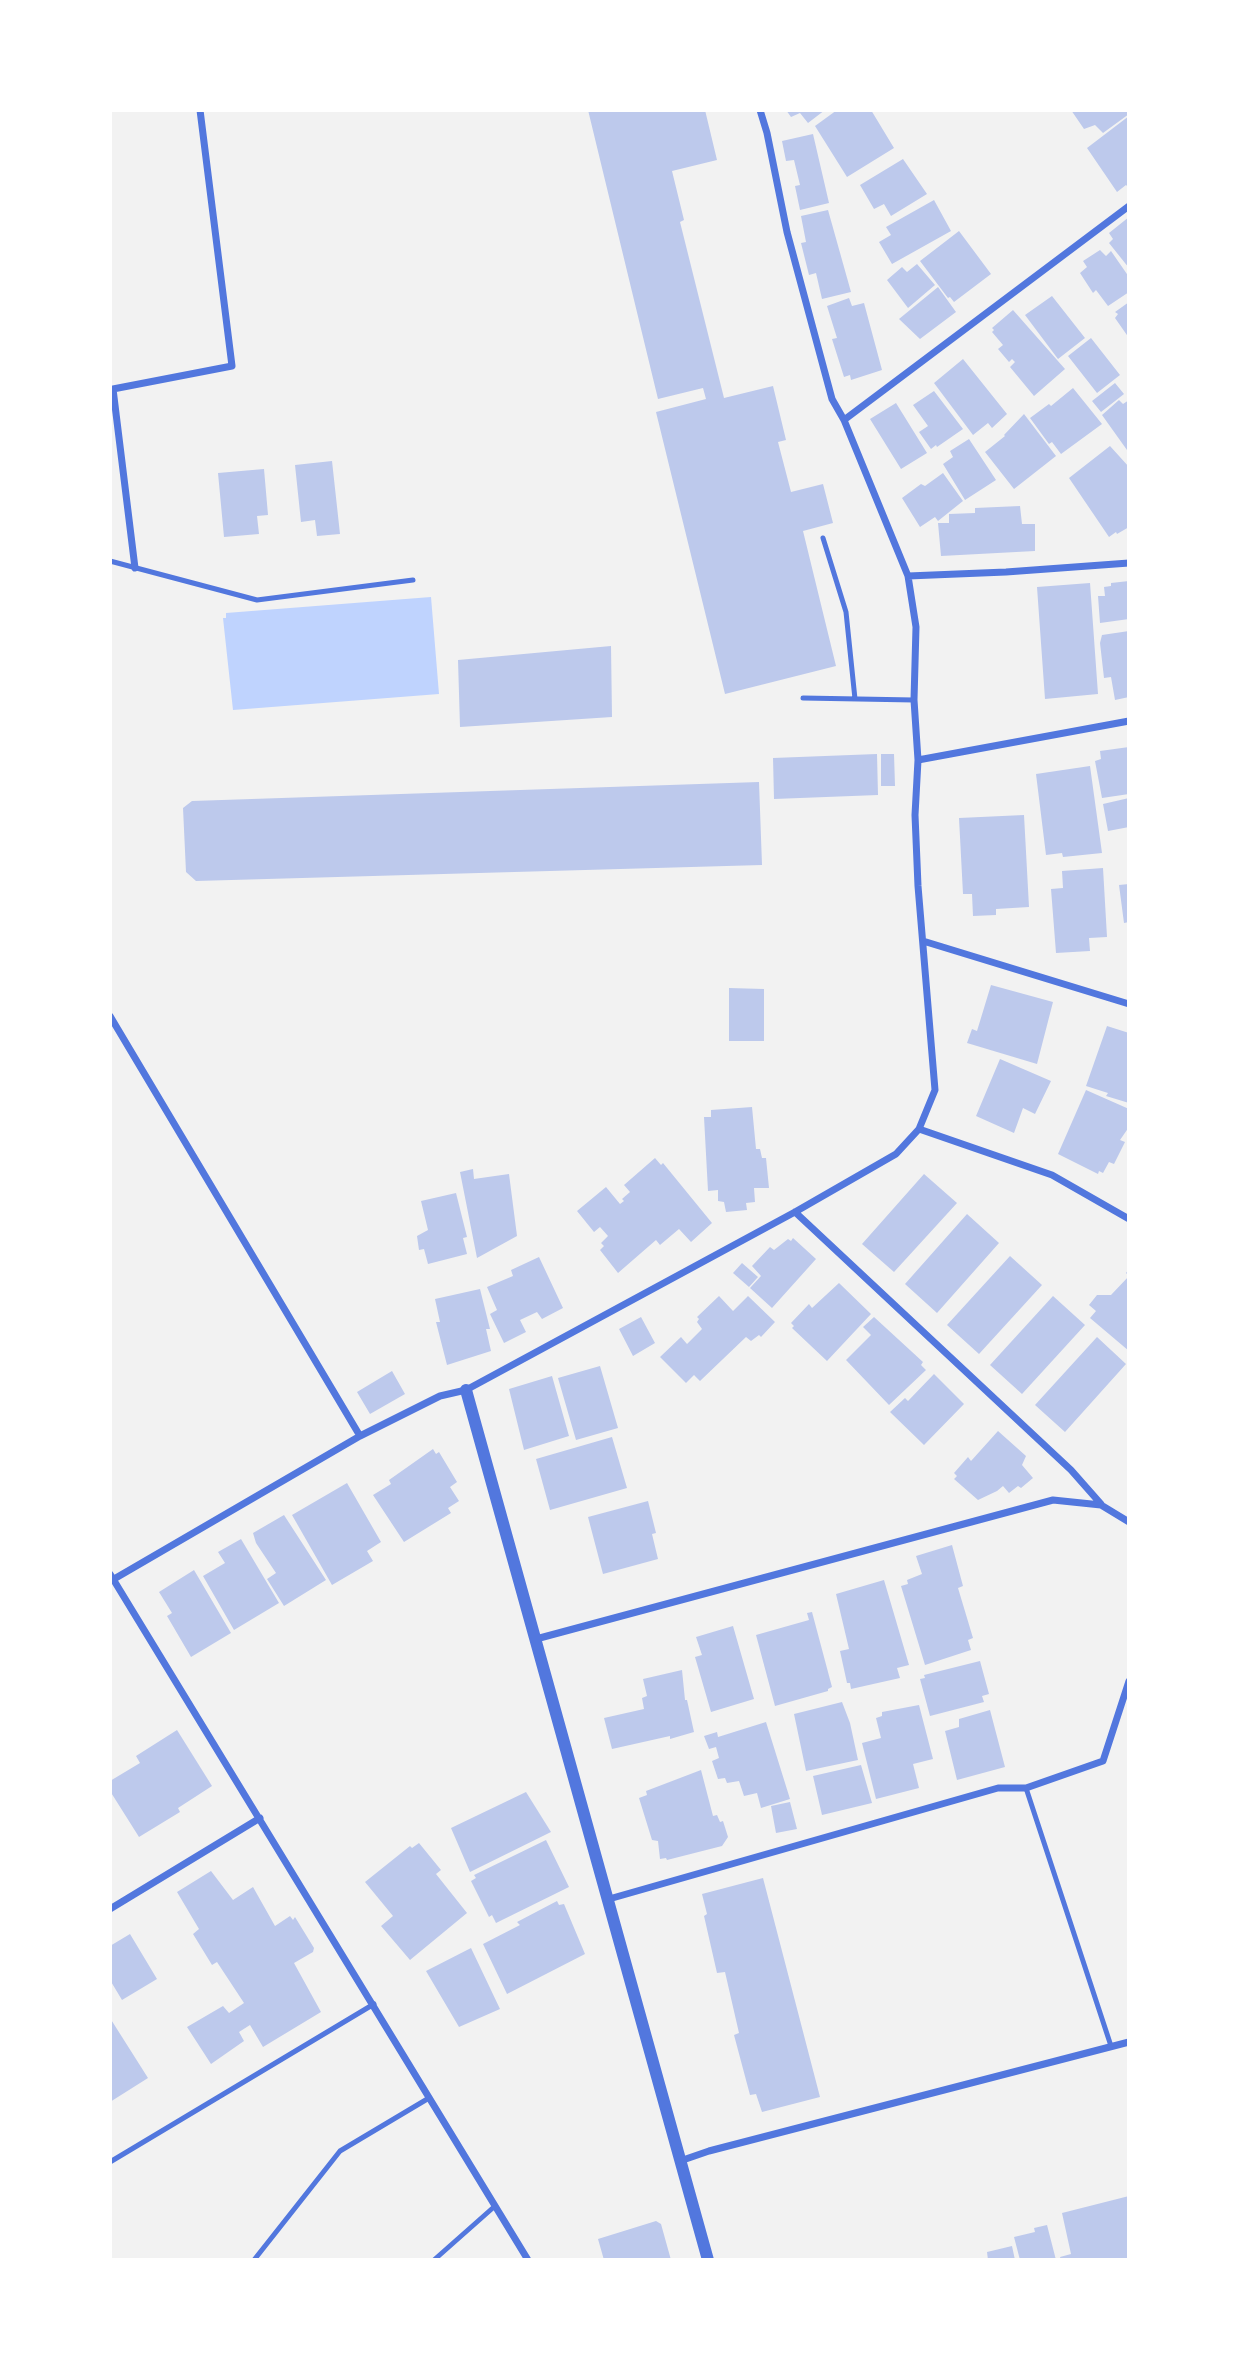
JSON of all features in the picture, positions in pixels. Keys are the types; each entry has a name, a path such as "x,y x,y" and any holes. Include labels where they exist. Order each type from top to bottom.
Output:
{"street":[{"path":"135,568 113,389 232,366 200,110"},
{"path":"528,2260 112,1577 360,1436 440,1396 466,1390 794,1212 896,1154 919,1129 935,1090 918,886 915,815 918,760 916,627 908,576 844,420 832,399 787,232 760,110"},
{"path":"844,420 1129,206"},
{"path":"908,576 1129,563"},
{"path":"918,760 1129,721"},
{"path":"923,941 1129,1004"},
{"path":"110,1016 360,1436"},
{"path":"919,1129 1052,1175 1129,1219"},
{"path":"794,1212 1071,1470 1101,1505 1129,1522"},
{"path":"466,1390 708,2260"},
{"path":"536,1639 1053,1500 1101,1505"},
{"path":"608,1899 998,1788 1026,1788 1103,1761 1129,1681"},
{"path":"110,1909 260,1818"},
{"path":"680,2161 709,2151 1129,2042"}],"lane":[{"path":"823,538 846,612 855,699"},
{"path":"110,561 257,600 413,580"},
{"path":"803,698 915,700"},
{"path":"1026,1788 1111,2046"},
{"path":"110,2162 374,2004"},
{"path":"254,2260 340,2151 429,2098"},
{"path":"434,2260 495,2207"}],"water":[{"path":"431,597 439,694 233,710 223,618 226,618 226,613"}],"building":[{"path":"588,110 705,110 717,160 672,171 684,220 680,222 724,398 773,386 786,440 778,442 791,492 823,484 833,523 803,531 836,666 725,694 656,412 706,399 703,388 658,399"},
{"path":"786,110 825,110 808,123 800,113 791,117"},
{"path":"837,110 871,110 894,148 847,177 815,126"},
{"path":"1071,110 1129,110 1129,114 1103,133 1095,125 1084,129"},
{"path":"1129,116 1129,188 1126,185 1117,192 1087,148"},
{"path":"813,134 829,203 800,210 795,186 800,185 794,160 786,161 782,141"},
{"path":"903,159 927,194 891,216 884,204 874,209 860,185"},
{"path":"934,200 951,231 892,264 879,242 891,235 886,227"},
{"path":"828,210 851,292 822,299 816,273 809,275 801,243 806,242 801,216"},
{"path":"1129,217 1129,268 1109,243 1113,239 1109,233"},
{"path":"959,231 991,274 954,302 920,261"},
{"path":"1100,250 1106,256 1111,251 1129,277 1129,292 1108,306 1096,290 1093,293 1080,273 1087,267 1083,261"},
{"path":"917,264 935,285 908,308 887,280 902,267 907,272"},
{"path":"938,287 956,312 920,339 899,319"},
{"path":"1052,296 1085,338 1058,359 1025,315"},
{"path":"849,298 852,306 864,303 882,370 851,380 850,375 844,377 832,339 837,338 827,306"},
{"path":"1129,302 1129,338 1115,318 1118,314 1115,312"},
{"path":"1013,310 1065,369 1034,396 1010,367 1015,362 1012,359 1009,362 998,349 1003,345 992,332 992,328"},
{"path":"1091,338 1120,375 1097,393 1068,356"},
{"path":"963,359 1007,414 992,428 988,423 973,435 934,383"},
{"path":"1115,383 1124,394 1101,412 1092,401"},
{"path":"1073,388 1102,424 1061,454 1052,442 1049,444 1030,418 1049,404 1051,406"},
{"path":"934,391 963,429 931,449 919,432 928,426 913,405"},
{"path":"1119,400 1123,404 1129,400 1127,450 1102,415"},
{"path":"896,403 927,453 901,469 870,419"},
{"path":"1024,414 1056,456 1014,489 985,452 1005,436"},
{"path":"969,439 996,480 965,500 943,464 953,457 950,451"},
{"path":"1110,446 1129,467 1129,527 1109,537 1069,478"},
{"path":"332,461 340,534 317,536 315,520 301,522 295,465"},
{"path":"264,469 268,515 257,516 259,534 224,537 218,473"},
{"path":"943,473 963,501 938,521 935,517 920,527 902,498"},
{"path":"1020,506 1022,524 1035,524 1035,551 941,556 938,523 949,523 949,514 975,513 975,508"},
{"path":"1129,581 1129,619 1100,623 1098,596 1105,596 1104,587 1111,586 1111,583"},
{"path":"1090,583 1098,694 1045,699 1037,587"},
{"path":"1129,631 1129,697 1115,700 1111,677 1104,678 1100,643 1102,635"},
{"path":"611,646 612,717 460,727 458,660"},
{"path":"1129,747 1129,794 1102,798 1095,761 1101,759 1100,751"},
{"path":"877,754 878,795 774,799 773,758"},
{"path":"881,754 894,754 895,786 881,786"},
{"path":"1090,766 1102,853 1063,857 1062,853 1046,855 1036,774"},
{"path":"759,782 762,865 196,881 186,872 183,808 192,801"},
{"path":"1129,798 1129,827 1108,831 1103,804"},
{"path":"1024,815 1029,907 996,909 996,915 973,916 972,894 963,894 959,818"},
{"path":"1103,868 1107,937 1089,938 1090,951 1056,953 1051,889 1063,888 1062,871"},
{"path":"1129,884 1129,922 1124,923 1119,885"},
{"path":"991,985 1053,1002 1037,1064 967,1043 972,1029 977,1031"},
{"path":"729,988 764,989 764,1041 729,1041"},
{"path":"1107,1026 1129,1033 1129,1103 1086,1086"},
{"path":"1000,1059 1051,1081 1035,1114 1023,1108 1014,1133 976,1116"},
{"path":"1086,1090 1129,1109 1129,1127 1120,1140 1125,1142 1114,1164 1109,1162 1103,1173 1099,1171 1098,1174 1058,1154"},
{"path":"752,1107 756,1149 760,1149 762,1158 766,1158 769,1188 754,1188 755,1202 746,1203 747,1210 726,1212 724,1202 718,1201 718,1190 708,1191 704,1117 711,1117 711,1110"},
{"path":"655,1158 661,1165 663,1163 712,1223 691,1242 679,1229 660,1245 656,1240 618,1273 600,1250 604,1246 601,1243 608,1236 600,1227 594,1232 577,1211 606,1187 620,1204 630,1192 624,1185"},
{"path":"473,1169 474,1179 509,1174 517,1236 477,1258 460,1172"},
{"path":"924,1174 957,1203 894,1272 862,1244"},
{"path":"456,1193 467,1237 463,1238 467,1254 428,1264 424,1249 419,1250 417,1236 428,1230 421,1201"},
{"path":"967,1214 999,1243 937,1313 905,1284"},
{"path":"793,1238 816,1259 772,1308 750,1288 761,1276 752,1266 770,1247 774,1250"},
{"path":"1010,1256 1042,1285 979,1354 947,1325"},
{"path":"539,1257 563,1308 542,1319 537,1312 520,1320 526,1332 504,1343 490,1314 497,1310 487,1287 513,1276 511,1270"},
{"path":"742,1263 758,1277 749,1287 733,1273"},
{"path":"1129,1276 1129,1351 1090,1318 1096,1311 1089,1305 1097,1295 1111,1295"},
{"path":"839,1283 871,1314 827,1361 792,1328 794,1326 791,1323 809,1304 812,1308"},
{"path":"480,1289 490,1329 486,1329 491,1351 447,1365 436,1322 440,1322 435,1299"},
{"path":"719,1296 733,1311 748,1296 775,1322 761,1337 759,1335 751,1341 746,1337 700,1381 694,1375 686,1383 660,1357 681,1337 687,1344 702,1329 697,1317"},
{"path":"1053,1296 1085,1325 1022,1394 990,1365"},
{"path":"641,1317 655,1343 633,1356 619,1329"},
{"path":"874,1317 923,1362 921,1365 926,1370 889,1405 846,1360 871,1335 863,1327"},
{"path":"1097,1337 1126,1364 1065,1432 1035,1405"},
{"path":"600,1366 618,1428 576,1440 558,1378"},
{"path":"392,1371 405,1394 370,1414 357,1392"},
{"path":"934,1374 964,1404 924,1445 890,1412 905,1398 908,1401"},
{"path":"552,1376 569,1436 524,1450 509,1389"},
{"path":"998,1431 1026,1456 1022,1465 1033,1478 1021,1488 1018,1486 1009,1493 1003,1486 978,1500 954,1479 957,1476 954,1473 968,1457 971,1461"},
{"path":"612,1437 627,1488 550,1510 536,1459"},
{"path":"433,1449 436,1454 439,1452 457,1482 450,1487 459,1501 448,1508 451,1513 404,1542 373,1495 391,1484 389,1480"},
{"path":"347,1483 381,1542 367,1551 373,1561 332,1585 292,1515"},
{"path":"648,1501 656,1533 652,1534 658,1559 603,1574 588,1517"},
{"path":"284,1515 326,1580 284,1606 267,1579 276,1573 256,1543 253,1533"},
{"path":"241,1539 279,1603 234,1630 203,1576 225,1563 218,1552"},
{"path":"952,1545 963,1586 958,1588 973,1638 968,1640 971,1650 925,1665 901,1586 908,1584 907,1580 922,1574 916,1556"},
{"path":"194,1570 231,1633 191,1657 167,1616 172,1613 159,1592"},
{"path":"884,1580 909,1665 897,1668 900,1678 851,1689 850,1683 847,1683 840,1651 849,1649 836,1594"},
{"path":"812,1612 832,1687 828,1691 775,1706 756,1635 809,1620 807,1613"},
{"path":"733,1626 754,1699 711,1712 695,1657 702,1655 696,1637"},
{"path":"980,1661 989,1694 982,1696 984,1702 930,1716 920,1679 925,1678 924,1675"},
{"path":"682,1670 685,1700 694,1732 612,1749 604,1718 644,1709 642,1698 647,1696 643,1679"},
{"path":"842,1702 850,1723 858,1760 806,1771 794,1714"},
{"path":"919,1705 933,1759 913,1764 919,1788 876,1799 862,1743 881,1738 876,1718 882,1716 882,1712"},
{"path":"990,1710 1005,1767 957,1780 945,1731 959,1727 959,1719"},
{"path":"766,1722 790,1799 761,1808 757,1793 744,1796 739,1781 727,1783 725,1778 718,1779 712,1761 719,1758 716,1747 709,1749 704,1736 717,1732 718,1737"},
{"path":"177,1730 212,1786 178,1808 180,1812 139,1837 110,1791 110,1781 140,1763 136,1756"},
{"path":"861,1765 872,1803 822,1815 813,1776"},
{"path":"701,1770 713,1816 717,1815 720,1822 723,1821 728,1837 722,1846 667,1860 660,1859 658,1841 652,1840 639,1798 647,1795 646,1791"},
{"path":"526,1792 551,1832 470,1872 451,1828"},
{"path":"790,1802 797,1829 776,1833 771,1806"},
{"path":"546,1840 569,1887 496,1923 492,1915 489,1917 471,1881 476,1878 474,1875"},
{"path":"419,1843 441,1870 436,1874 467,1913 410,1960 381,1926 393,1916 365,1882 410,1846 412,1848"},
{"path":"211,1871 233,1900 253,1887 275,1926 290,1916 293,1920 295,1917 314,1948 313,1952 294,1963 321,2012 263,2047 250,2025 239,2032 244,2041 211,2064 187,2027 223,2006 229,2013 244,2003 217,1962 212,1965 193,1934 199,1929 177,1892"},
{"path":"763,1878 820,2097 762,2112 756,2094 750,2095 734,2035 739,2033 725,1972 717,1973 704,1916 707,1914 702,1894"},
{"path":"557,1901 559,1905 564,1904 585,1954 507,1994 483,1944 520,1925 517,1922"},
{"path":"130,1934 157,1979 122,2000 110,1980 110,1946"},
{"path":"471,1948 500,2009 459,2027 426,1971"},
{"path":"110,2018 148,2078 110,2102"},
{"path":"1129,2196 1129,2260 1061,2260 1060,2257 1071,2254 1062,2213"},
{"path":"656,2221 661,2224 671,2260 604,2260 598,2239"},
{"path":"1047,2225 1056,2260 1020,2260 1014,2237 1035,2232 1034,2228"},
{"path":"1012,2246 1015,2260 988,2260 987,2252"}]}
